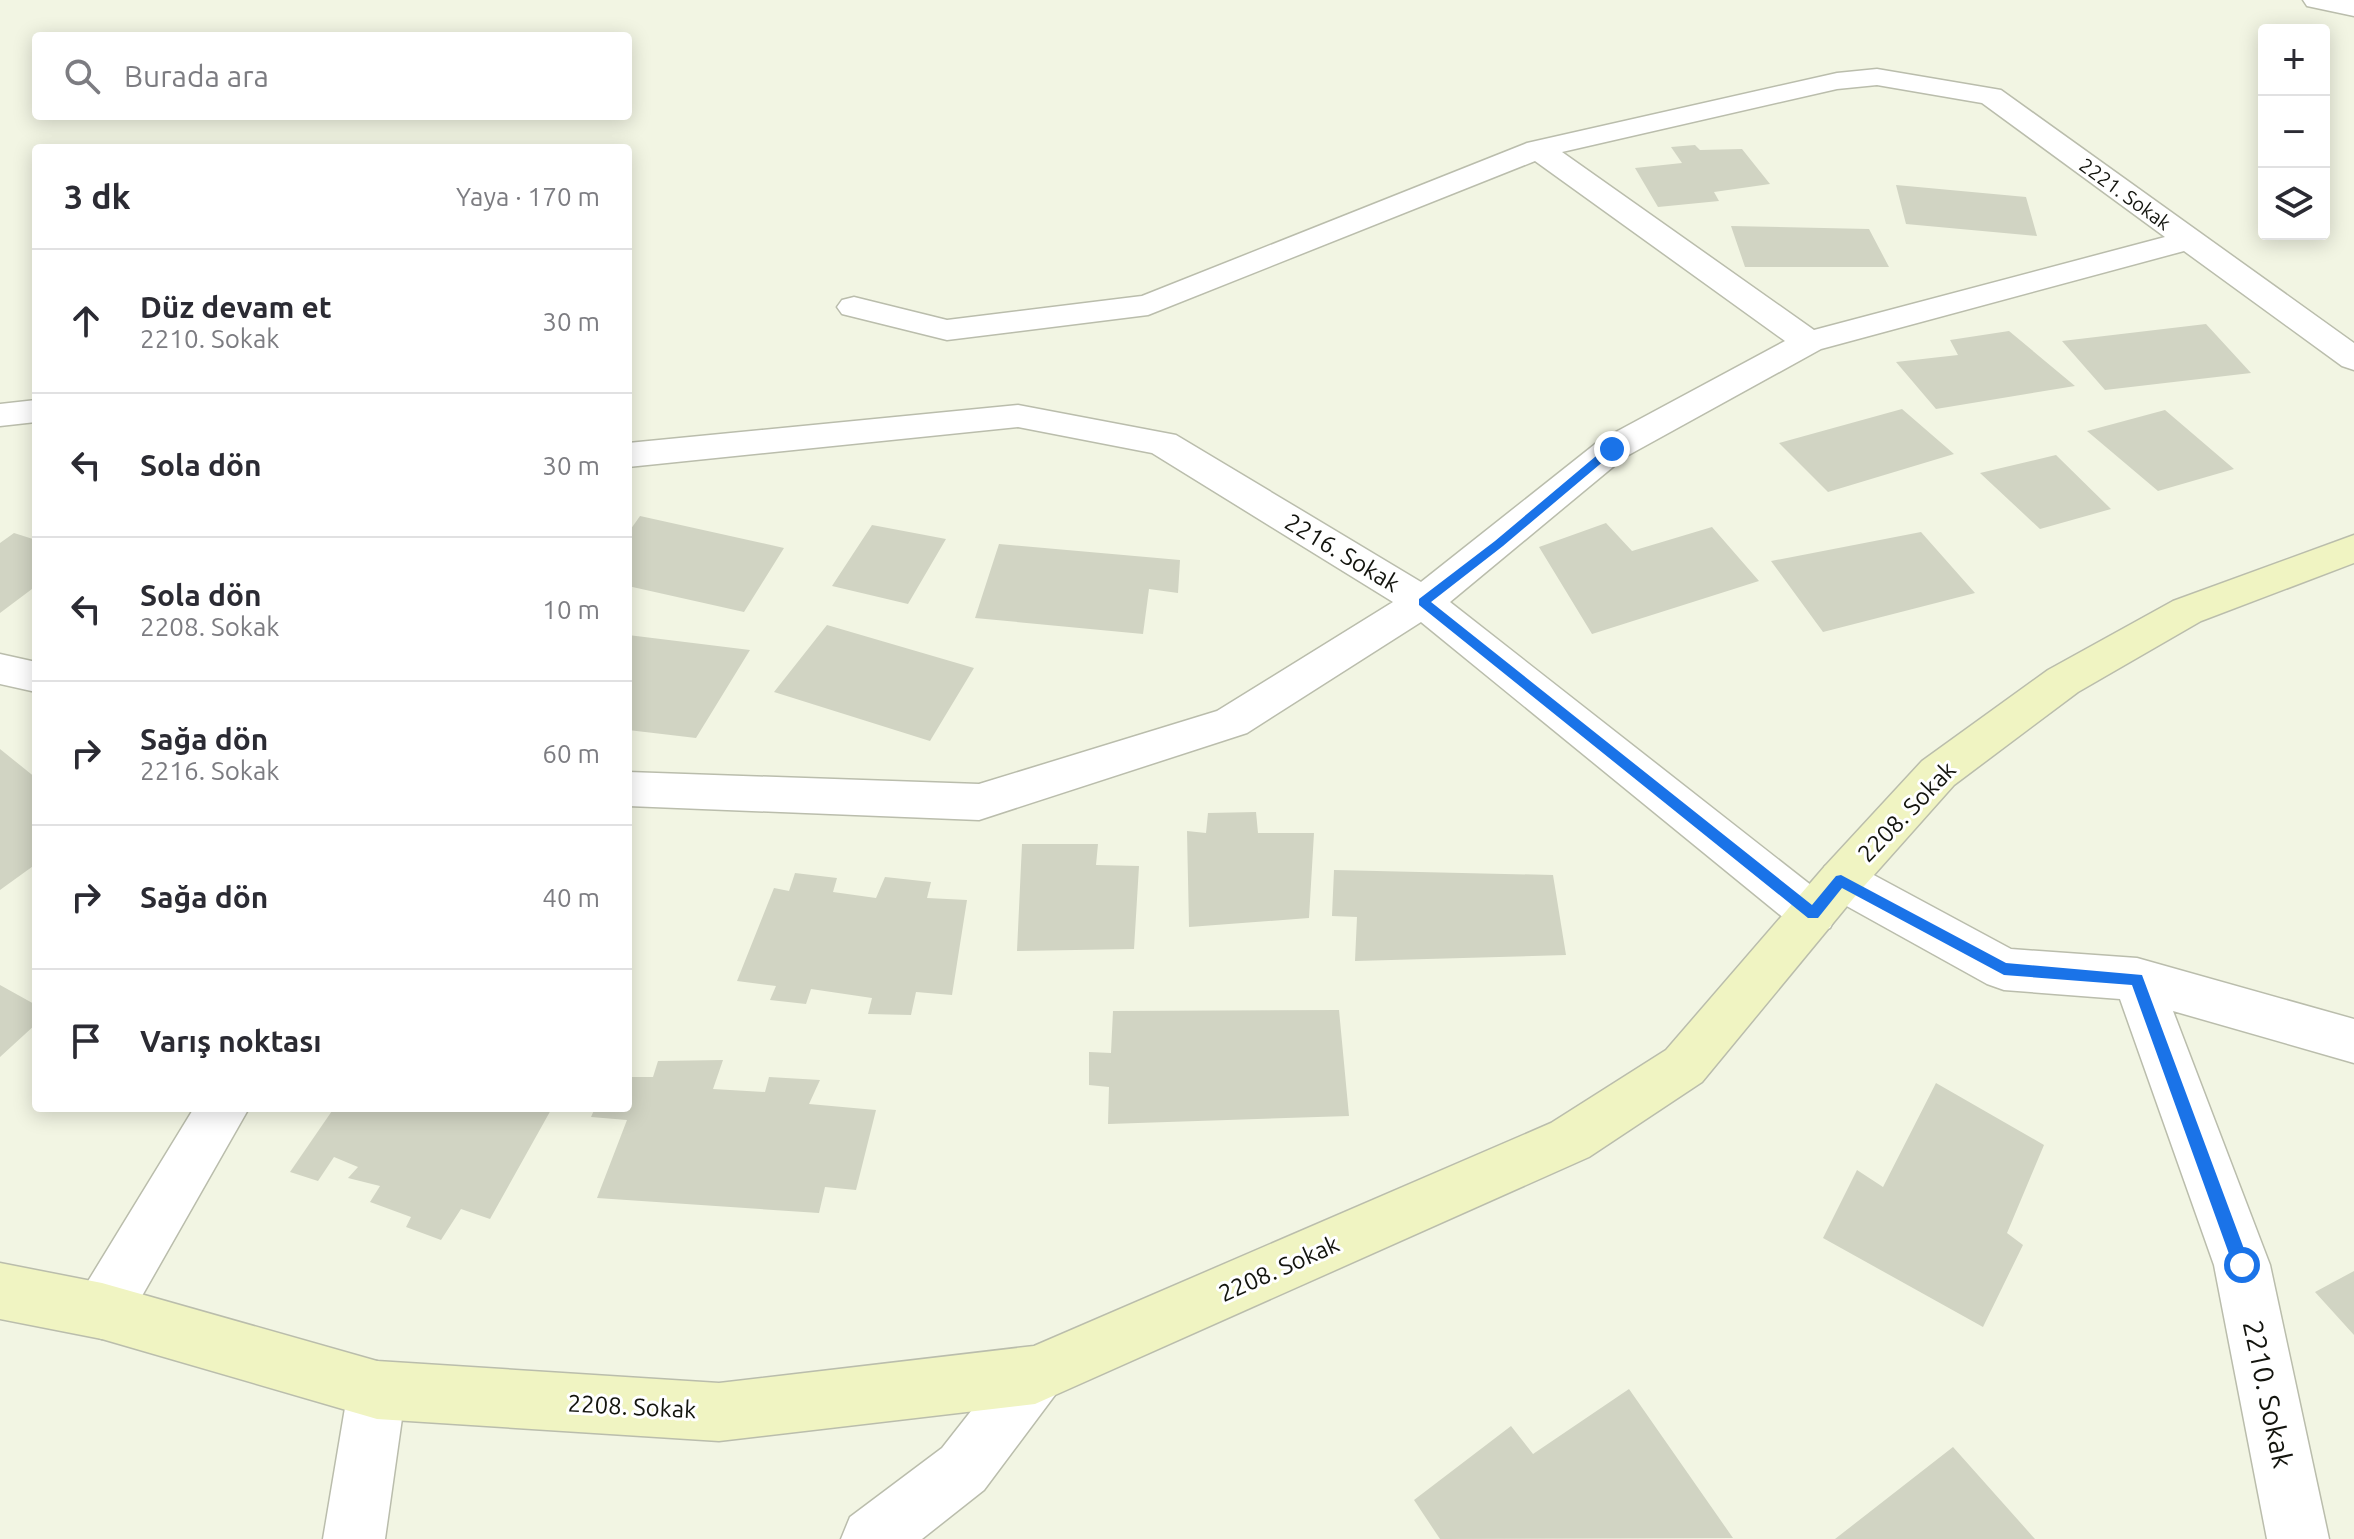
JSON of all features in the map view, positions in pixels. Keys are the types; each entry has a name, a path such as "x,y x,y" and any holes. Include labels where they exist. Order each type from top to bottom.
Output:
{"street":[{"path":"2316,0 2354,8"},
{"name":"2221. Sokak","path":"854,307 947,330 1148,305 1538,149 1837,81 1877,77 1991,96 2354,359"},
{"path":"1538,149 1809,342"},
{"path":"632,789 979,802 1232,722 1423,602 1612,449 1809,342 2189,240"},
{"path":"0,415 32,411"},
{"name":"2216. Sokak","path":"632,455 1018,416 1163,443 1423,602 1827,897 2004,969 2137,979 2354,1041"},
{"name":"2208. Sokak","path":"0,1291 102,1311 377,1390 719,1412 1035,1375 1570,1140 1684,1066 1827,897 1938,773 2063,681 2187,611 2354,548"},
{"path":"0,669 32,676"},
{"name":"2210. Sokak","path":"2137,979 2242,1265 2298,1539"},
{"path":"102,1311 221,1112"},
{"path":"872,1539 963,1469 1035,1375"},
{"path":"354,1539 377,1390"}],"building":[{"path":"1695,145 1700,150 1742,149 1770,184 1714,192 1719,201 1658,207 1635,168 1682,163 1671,147"},
{"path":"1896,185 2026,197 2037,236 1906,224"},
{"path":"1731,226 1869,229 1889,267 1745,267"},
{"path":"2206,324 2251,373 2105,390 2062,341"},
{"path":"2009,331 2075,386 1936,409 1896,362 1958,355 1950,340"},
{"path":"1902,409 1954,454 1828,492 1779,443"},
{"path":"2165,410 2234,469 2158,491 2087,431"},
{"path":"2056,455 2111,509 2040,529 1980,473"},
{"path":"640,516 784,548 744,612 632,587 632,527"},
{"path":"1606,523 1632,551 1712,527 1759,581 1592,634 1539,547"},
{"path":"872,525 946,539 908,604 832,586"},
{"path":"1921,532 1975,593 1823,632 1771,561"},
{"path":"14,533 32,539 32,589 0,613 0,543"},
{"path":"999,544 1180,560 1178,593 1149,589 1143,634 975,618"},
{"path":"827,625 974,668 930,741 774,692"},
{"path":"632,635 750,650 696,738 632,730"},
{"path":"0,749 32,775 32,867 0,890"},
{"path":"1256,812 1258,833 1314,833 1309,918 1189,927 1187,831 1206,833 1208,813"},
{"path":"1022,844 1098,844 1096,865 1139,866 1134,949 1017,951"},
{"path":"1334,870 1553,875 1566,955 1355,961 1357,917 1332,916"},
{"path":"795,873 837,878 833,892 876,898 885,877 931,882 927,898 967,900 952,995 916,992 911,1015 868,1014 872,998 811,989 806,1004 770,1000 776,986 737,981 774,888 789,891"},
{"path":"0,985 32,1003 32,1028 0,1057"},
{"path":"1339,1010 1349,1116 1108,1124 1109,1087 1089,1085 1089,1052 1111,1053 1113,1011"},
{"path":"723,1060 713,1089 765,1092 769,1077 820,1080 809,1104 876,1110 856,1190 825,1187 819,1213 597,1198 627,1120 591,1117 593,1112 632,1112 632,1077 653,1077 658,1061"},
{"path":"1936,1083 2044,1145 2007,1233 2023,1245 1983,1327 1823,1238 1857,1170 1883,1187"},
{"path":"331,1112 550,1112 490,1219 461,1209 441,1240 406,1227 411,1217 370,1202 380,1186 348,1178 358,1167 334,1157 318,1181 290,1172"},
{"path":"2354,1271 2354,1335 2315,1292"},
{"path":"1629,1389 1733,1538 1440,1539 1414,1500 1511,1426 1533,1454"},
{"path":"1953,1447 2035,1539 1835,1539"}],"route":[{"path":"1612,449 1423,602 1813,914 1841,880 2004,969 2137,979 2242,1265"}]}
